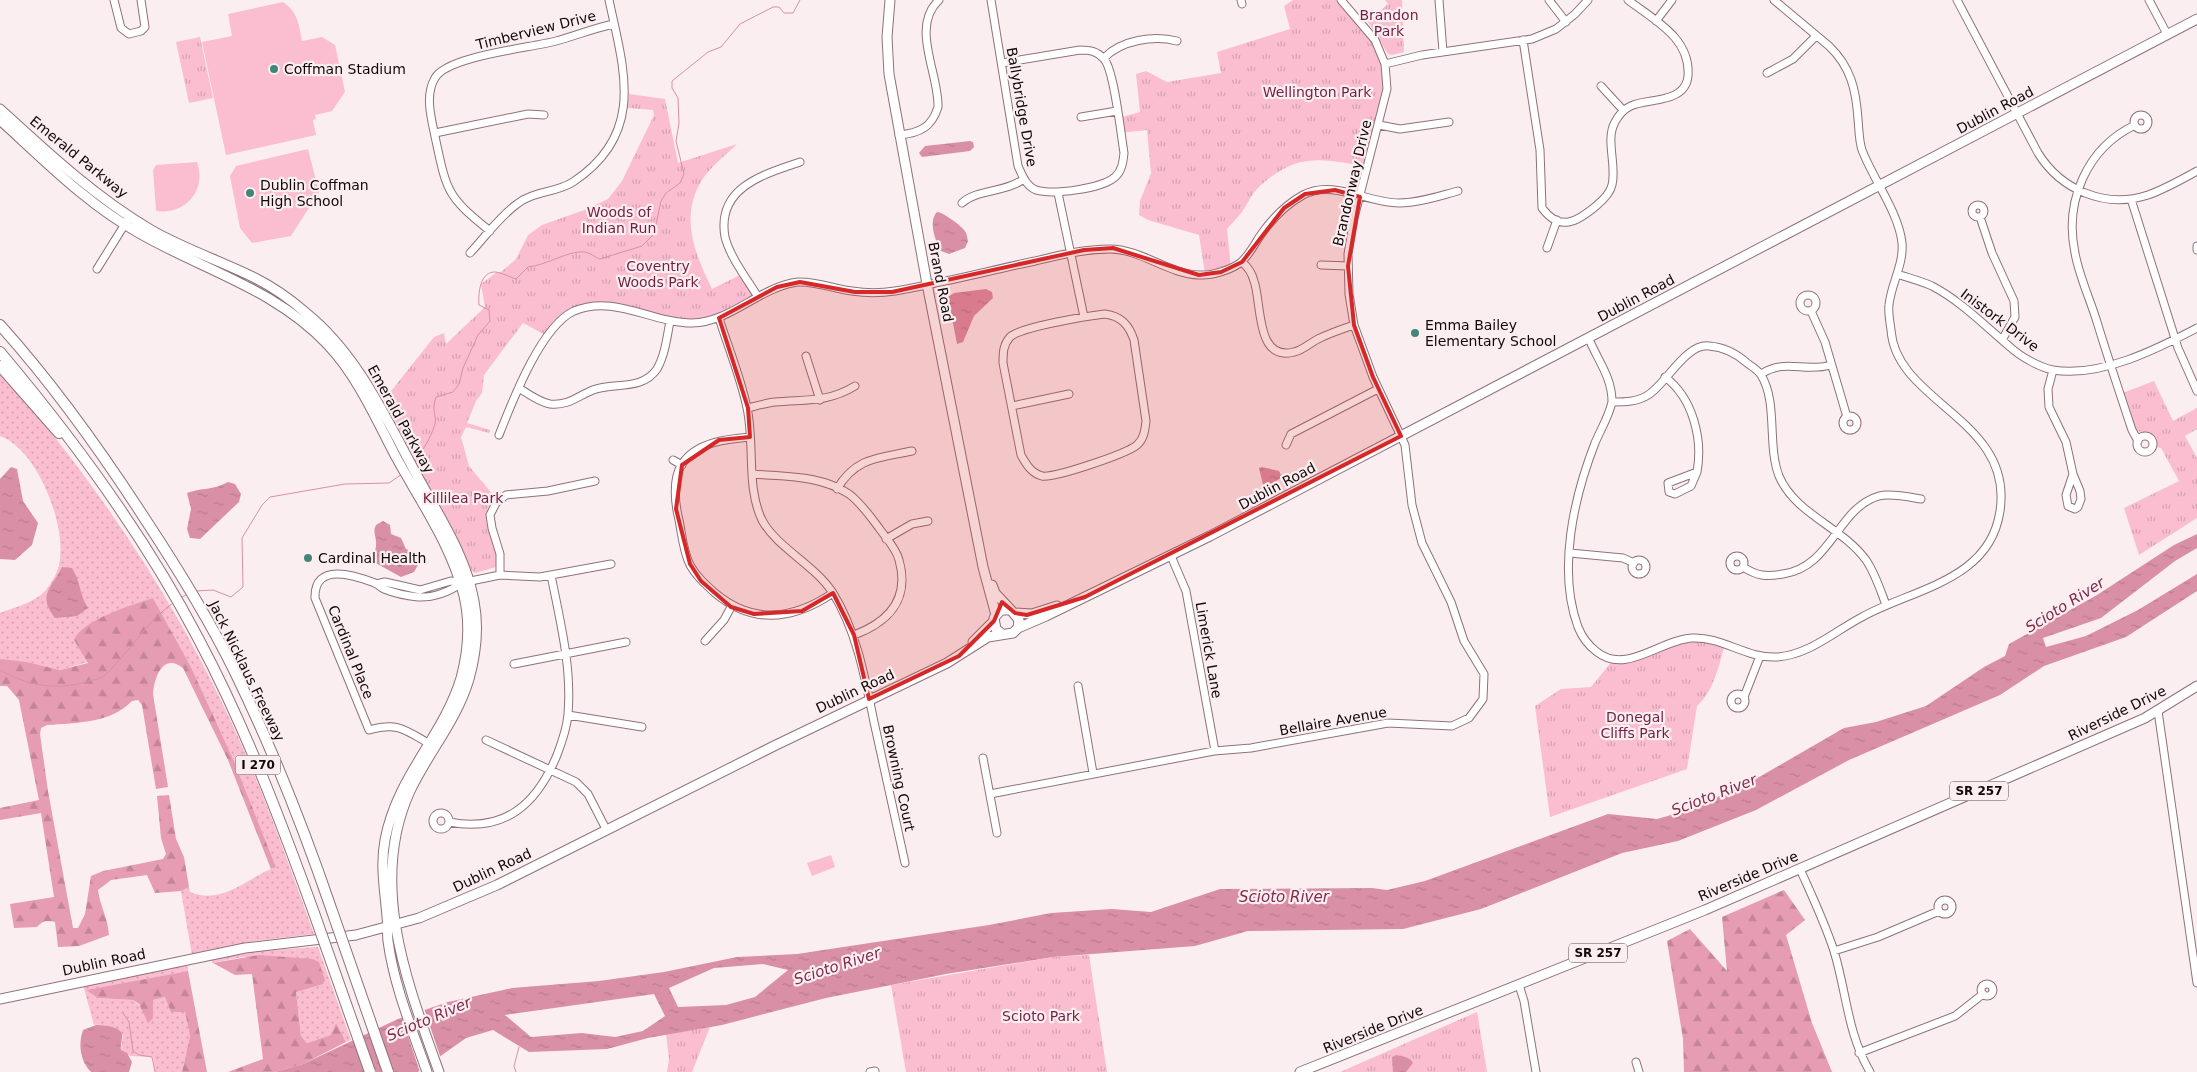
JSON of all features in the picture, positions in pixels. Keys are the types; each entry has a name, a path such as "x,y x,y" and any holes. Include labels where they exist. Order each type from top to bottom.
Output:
{"highway":[{"name":"Jack Nicklaus Freeway","path":"0,325 82,426 182,575 235,671 286,784 388,1072"},
{"name":"Jack Nicklaus Freeway","path":"0,352 45,405 83,456 149,551 190,622 236,714 268,788 370,1072"},
{"path":"0,366 46,420 83,456"}],"main road":[{"name":"Brand Road","path":"890,0 887,55 899,135 983,567 995,618"},
{"name":"Dublin Road","path":"1018,628 1171,556 1589,339 2197,18"},
{"name":"Emerald Parkway","path":"0,109 81,180 130,216 151,230 187,248 257,278 280,292 317,321 356,368 416,483 460,554 465,582 467,616 464,661 454,695 397,798 385,841 383,873 390,956 399,990 427,1072"},
{"name":"Emerald Parkway","path":"0,120 79,191 125,224 183,256 256,290 304,322 328,344 344,365 400,454"},
{"name":"Brand Road","path":"983,567 995,593 1013,612"},
{"name":"Emerald Parkway","path":"439,1072 414,1004 401,954 392,894 392,859 400,817 412,786 456,712 469,679 473,662 476,615 465,582"},
{"name":"Dublin Road","path":"1013,612 1032,614 1085,597"},
{"path":"1004,609 1013,612 1019,620 1018,628 1013,633 1002,634 996,629 995,618 1004,609"},
{"name":"Dublin Road","path":"959,656 995,618"},
{"name":"Dublin Road","path":"0,999 245,948 339,938 387,929 419,918 497,885 606,829 959,656 988,637 1002,634"},
{"name":"Riverside Drive","path":"1300,1072 1326,1068 1519,985 1800,869 2158,711 2197,686"}],"street":[{"path":"114,0 121,28 129,34 141,31 145,27 141,0"},
{"path":"470,253 518,203 528,197 572,182 594,166 609,147 624,108 626,94 624,70 609,0"},
{"path":"899,135 914,134 923,130 935,117 938,107 925,28 930,10 939,0"},
{"name":"Ballybridge Drive","path":"992,0 1018,166 1024,180 1035,189 1058,193"},
{"name":"Brandonway Drive","path":"1341,0 1375,40 1385,64 1386,89 1379,125 1360,197 1348,266 1354,325 1378,389 1401,436"},
{"path":"1439,0 1443,52"},
{"path":"1549,0 1566,22"},
{"path":"1385,64 1544,35 1566,22 1588,0"},
{"path":"1523,40 1540,150 1540,200 1546,214 1557,220 1564,223 1578,220 1602,200 1611,188 1614,173 1611,140 1613,124 1623,110 1633,103 1665,98 1679,93 1688,82 1689,67 1683,46 1674,36 1628,0"},
{"path":"1656,21 1672,0"},
{"path":"1589,339 1607,374 1612,388 1612,402 1577,498 1570,553 1570,596 1578,628 1594,651 1608,659 1617,661 1632,658 1668,643 1693,638 1718,642 1760,656 1776,657 1805,650 1886,605 1931,588 1959,572 1977,557 1995,530 2001,505 1997,472 1986,450 1960,418 1915,380 1900,358 1891,336 1889,304 1902,244 1896,223 1861,147 1854,84 1850,74 1838,54 1774,0"},
{"path":"1957,0 2016,114 2045,164 2054,175 2077,190 2103,198 2131,199 2166,188 2197,172"},
{"path":"2149,0 2167,34"},
{"name":"Timberview Drive","path":"490,231 459,206 445,183 430,111 430,88 435,76 442,69 463,60 556,41 591,29 614,24"},
{"path":"1768,73 1793,59 1816,36"},
{"path":"1104,58 1110,52 1131,42 1164,38 1177,41"},
{"path":"1002,63 1080,50 1093,51 1104,58 1110,72 1124,153 1123,166 1115,177 1103,183 1058,193 1084,317"},
{"path":"1601,86 1623,110"},
{"path":"1081,117 1117,111"},
{"path":"435,133 528,114 544,115"},
{"path":"1379,125 1400,129 1449,122"},
{"path":"2135,125 2102,149 2077,190 2072,213 2075,253 2110,365 2138,441"},
{"path":"758,297 733,255 725,237 727,210 738,191 759,176 800,162"},
{"path":"962,202 967,198 1002,190 1024,180"},
{"path":"499,435 519,388 547,336 564,316 577,310 593,307 617,307 670,321 693,323 719,318 778,287 800,282 855,292 892,292 1070,253 1113,248 1142,256 1178,270 1199,275 1221,272 1242,262 1266,227 1284,208 1305,194 1319,189 1335,190 1360,197 1399,203 1417,202 1458,192"},
{"path":"2131,199 2176,339 2197,391"},
{"path":"97,269 130,216"},
{"path":"1980,217 1992,253 2014,301 2015,317 2002,340"},
{"path":"1547,248 1557,220"},
{"path":"1242,262 1248,267 1255,282 1264,335 1269,344 1277,350 1295,352 1317,339 1354,325"},
{"path":"1320,265 1348,266"},
{"name":"Inistork Drive","path":"1897,274 1932,286 2030,360 2053,370 2079,370 2110,365 2176,339 2197,328"},
{"path":"1811,311 1831,365 1847,417"},
{"path":"1111,315 1122,320 1130,328 1134,340 1146,421 1145,433 1138,444 1128,451 1057,475 1042,476 1029,468 1022,455 1003,363 1003,349 1010,336 1023,330 1084,317 1111,315"},
{"name":"Browning Court","path":"719,318 748,408 753,494 762,520 777,540 802,559 833,593 854,634 905,863"},
{"path":"519,388 549,404 563,404 596,389 641,382 656,370 664,353 670,321"},
{"path":"1612,402 1635,401 1650,394 1665,377 1693,352 1707,345 1737,354 1761,374 1768,391 1774,456 1779,476 1791,494 1804,508 1838,533 1866,560 1877,580 1886,605"},
{"path":"806,356 820,400"},
{"path":"1761,374 1778,365 1810,369 1831,365"},
{"path":"2053,370 2048,389 2049,407 2066,442 2073,474"},
{"path":"1665,377 1685,398 1696,429 1699,458 1697,472"},
{"path":"748,408 775,402 820,400 842,394 855,386"},
{"path":"1286,445 1291,434 1378,389"},
{"path":"1012,406 1069,394"},
{"path":"750,436 720,440 693,454 682,465 677,479 676,509 690,564 701,581 731,606 754,614 778,616 802,611 833,593"},
{"name":"Bellaire Avenue","path":"990,794 1215,751 1251,748 1388,722 1452,726 1469,718 1480,705 1485,685 1484,674 1464,641 1451,602 1422,543 1412,505 1407,453 1401,436"},
{"path":"837,489 844,477 856,465 912,451"},
{"path":"673,460 682,465"},
{"path":"753,474 822,481 849,494 863,508 886,539 899,560 902,588 890,614 866,630 854,634"},
{"path":"500,575 500,554 490,515 496,503 506,494 548,491 595,481"},
{"path":"1743,567 1762,576 1796,571 1816,560 1854,512 1879,496 1920,499"},
{"path":"886,539 912,524 928,521"},
{"path":"1570,553 1622,558 1634,563"},
{"name":"Limerick Lane","path":"1171,556 1186,591 1215,751"},
{"name":"Cardinal Place","path":"428,743 401,727 390,725 369,730 315,598 318,583 323,578 333,573 376,584 385,582 420,590 451,581 465,582 500,575 523,578 611,564"},
{"path":"449,822 479,825 498,820 517,811 535,796 551,769 562,740 568,715 566,654 551,575"},
{"path":"705,641 724,620 731,606"},
{"path":"514,664 626,642"},
{"path":"1744,697 1760,656"},
{"path":"1078,686 1094,773"},
{"path":"2158,711 2197,983"},
{"path":"568,715 642,727"},
{"path":"486,740 572,779 585,789 606,829"},
{"path":"983,758 997,834"},
{"path":"1800,869 1834,951 1851,1031 1859,1053 1870,1072"},
{"path":"1834,951 1878,937 1939,911"},
{"path":"1519,985 1524,1001 1536,1072"},
{"path":"1859,1053 1955,1016 1983,994"},
{"path":"1636,1062 1639,1072"}],"highlighted area":[{"path":"1335,190 1360,197 1348,266 1354,325 1373,377 1401,436 1085,597 1027,615 1015,613 1002,602 994,621 959,656 869,699 854,635 833,593 802,611 754,614 731,607 701,581 690,564 676,509 682,465 719,440 750,437 748,408 719,318 777,287 800,282 855,292 892,292 1084,250 1113,248 1199,275 1221,272 1242,262 1284,208 1305,194"}],"green space":[{"name":"Wellington Park","path":"1293,0 1342,0 1365,29 1380,54 1386,73 1386,86 1382,114 1368,167 1336,161 1309,161 1296,163 1271,177 1255,191 1242,212 1227,229 1231,267 1205,274 1199,235 1148,220 1139,215 1140,201 1151,173 1147,130 1120,133 1118,118 1140,112 1136,74 1146,71 1167,82 1221,73 1217,52 1290,29 1284,6"},
{"name":"Brandon Park","path":"1385,0 1402,0 1404,52 1392,55 1388,54 1368,22 1388,4"},
{"name":"Coffman Stadium","path":"283,2 295,15 299,24 302,41 322,37 335,45 345,92 332,111 315,115 316,119 313,120 316,135 226,155 202,42 232,36 228,14"},
{"path":"200,37 213,98 189,103 176,42"},
{"name":"Coventry Woods Park","path":"629,94 665,99 678,163 737,144 709,170 695,194 691,208 692,235 695,249 712,289 744,273 758,297 719,318 693,323 617,307 577,310 547,336 523,323 484,375 482,393 476,401 467,423 490,430 489,433 466,427 461,437 469,466 494,496 486,516 495,548 496,567 475,573 472,571 384,400 434,337 444,333 446,344 485,307 481,284 497,272 501,272 516,259 528,235 542,225 587,209 608,199 622,181 654,115 653,110 628,108"},
{"path":"308,149 319,192 291,236 252,243 240,228 230,176 236,166"},
{"path":"197,162 199,182 191,199 176,209 156,211 153,170 156,165"},
{"path":"0,371 73,460 106,507 169,603 197,653 247,757 282,845 314,934 248,942 192,955 181,891 189,887 190,892 202,895 224,893 276,867 234,761 191,667 153,598 74,640 88,662 60,670 27,662 0,660 0,613 25,604 42,594 47,589 58,569 61,553 55,514 48,493 27,457 14,444 0,436"},
{"path":"2154,381 2173,421 2197,408 2197,429 2185,436 2197,458 2197,518 2139,555 2124,508 2179,481 2161,448 2156,447 2152,434 2132,430 2120,394"},
{"path":"153,598 191,667 234,761 276,867 271,869 228,760 183,668 170,663 161,669 155,681 153,694 168,787 156,789 142,705 138,700 132,701 124,708 104,718 47,725 41,728 40,734 48,791 73,928 78,928 85,914 91,876 103,871 163,859 166,854 161,838 157,796 169,795 176,839 184,857 189,887 181,891 155,893 147,875 111,880 98,890 109,935 79,946 58,947 55,922 41,923 37,927 14,928 10,904 54,897 41,813 0,820 0,808 39,800 19,700 7,686 0,686 0,659 27,662 60,670 88,663 74,640 79,633 87,626 109,614"},
{"name":"Donegal Cliffs Park","path":"1693,638 1725,644 1712,685 1697,706 1687,769 1550,817 1535,706 1561,689 1591,687 1613,660"},
{"path":"831,855 835,867 812,876 807,863"},
{"path":"1784,890 1805,920 1786,935 1812,1023 1832,1072 1684,1072 1683,1039 1667,941 1690,929 1727,971 1722,917"},
{"path":"318,947 351,1040 346,1042 336,1023 331,1035 307,1043 301,1036 296,992 313,959 242,957 213,963 210,958 256,951"},
{"path":"259,955 313,959 319,962 325,980 323,984 296,992 301,1036 307,1043 331,1035 336,1023 346,1042 303,1064 275,1072 228,1072 263,1059 252,974 235,975 213,963"},
{"name":"Scioto Park","path":"1089,955 1107,1072 906,1072 891,985 1053,957"},
{"path":"187,963 188,971 87,990 98,998 133,1000 153,1018 153,1000 165,997 185,1011 190,1036 182,1072 155,1072 153,1057 130,1056 121,1050 123,1035 120,1032 110,1027 94,1025 83,985"},
{"path":"188,971 207,1072 182,1072 190,1036 185,1012 171,1012 165,997 153,1000 153,1018 148,1023 139,1004 133,1000 98,998 86,990"},
{"path":"1477,1012 1487,1072 1340,1072"},
{"path":"710,1027 692,1072 667,1072 669,1059 666,1034"}],"water":[{"path":"973,142 974,147 970,151 922,157 919,153 925,146"},
{"path":"937,212 951,219 965,231 968,241 965,248 949,254 941,251 933,226 934,216"},
{"path":"986,289 992,292 993,298 974,316 963,342 957,344 948,297 954,293"},
{"path":"11,467 17,469 23,501 38,523 32,545 15,560 0,559 0,479"},
{"path":"1259,468 1279,471 1282,477 1264,489"},
{"path":"228,482 235,484 241,494 239,502 200,539 190,538 187,529 191,509 187,493 217,487"},
{"path":"383,521 390,525 391,534 401,538 406,549 414,552 418,565 414,572 401,577 372,561 376,547 375,528 376,525"},
{"name":"Scioto River","path":"2197,534 2197,548 2175,561 2101,618 2043,638 2046,647 2086,636 2138,610 2197,574 2197,591 2126,637 2044,666 2000,695 1849,760 1756,810 1678,841 1622,853 1481,909 1403,929 1248,931 1195,946 1053,957 946,974 826,998 722,1025 648,1038 607,1049 529,1052 493,1030 466,1038 418,1072 275,1072 303,1064 398,1019 448,1002 512,988 599,981 664,972 737,957 797,954 989,925 1051,913 1112,909 1151,912 1220,889 1372,888 1387,890 1425,881 1608,814 1657,819 1692,809 1761,776 1844,728 1876,722 1926,706 1984,667 2005,656 2009,644 2097,595 2174,545","holes":["763,964 788,970 755,997 726,1005 678,1007 669,988 714,968","654,994 665,1016 643,1031 615,1037 582,1033 531,1037 505,1015"]},
{"path":"62,567 72,568 88,608 77,616 55,618 46,598"},
{"path":"96,1025 110,1026 120,1031 122,1034 121,1050 127,1053 132,1062 129,1072 91,1072 87,1068 82,1058 80,1047 81,1035 83,1030"},
{"path":"1396,1055 1404,1056 1412,1061 1413,1063 1406,1072 1393,1072 1392,1057"}],"pier":[{"path":"424,1008 441,1059 420,1072 401,1015"}],"waterway":[{"path":"414,463 426,444 435,424 434,406 436,397 453,392 459,384 463,368 478,335 490,321 489,310 479,305 481,284 486,275 496,272 516,279 528,267 543,264 572,253 585,252 600,259 642,246 654,234 661,201 666,193 680,183 684,174 676,141 679,123 678,98 672,88 672,81 708,52 721,47 740,24 773,7 779,7 784,13 793,13 800,0"},
{"path":"196,591 213,590 231,597 243,587 242,538 262,505 270,497 345,484 389,483 402,474"},
{"path":"180,598 188,594"},
{"path":"0,670 21,680 43,685 66,686 99,679 113,667 145,629 173,603"},
{"path":"123,1013 129,1022 133,1051 139,1055 152,1057 155,1072"},
{"path":"516,1072 514,1066 519,1047"}],"place":[{"name":"Coffman Stadium","path":"274,69"},
{"name":"Dublin Coffman High School","path":"250,193"},
{"name":"Emma Bailey Elementary School","path":"1415,333"},
{"name":"Cardinal Health","path":"308,558"}],"park label":[{"name":"Woods of Indian Run","path":"619,220"},
{"name":"Killilea Park","path":"463,498"}]}
